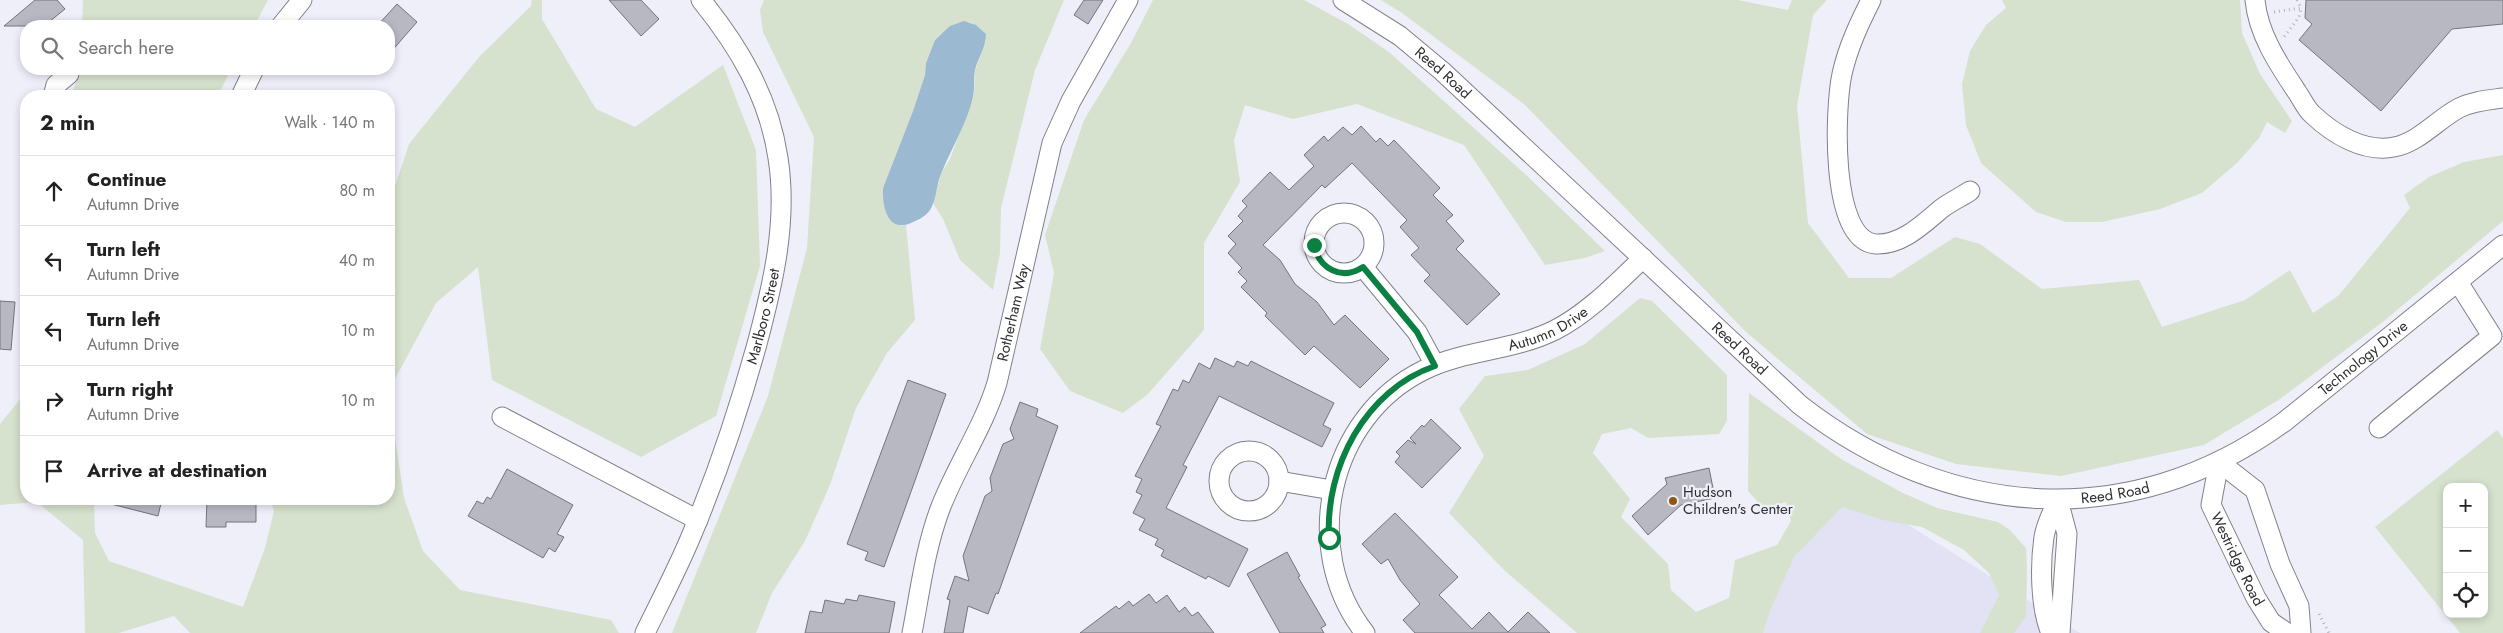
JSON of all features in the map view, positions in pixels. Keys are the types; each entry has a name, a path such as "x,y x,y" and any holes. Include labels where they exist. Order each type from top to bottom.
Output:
{"street":[{"path":"286,20 302,0"},
{"name":"Marlboro Street","path":"646,633 698,520 732,429 766,308 778,253 780,180 772,131 757,85 731,38 702,0"},
{"name":"Rotherham Way","path":"912,633 929,548 940,510 997,383 1052,143 1071,101 1128,0"},
{"name":"Reed Road","path":"1343,0 1379,21 1420,52 1800,405 1865,449 1912,472 1958,486 1994,493 2058,500 2087,499 2136,491 2191,474 2219,462"},
{"path":"1872,0 1849,47 1837,107 1839,170 1844,205 1854,229 1861,239 1876,244 1905,238 1923,226 1943,208 1970,191"},
{"path":"2255,0 2262,29 2274,55 2312,114 2350,142 2368,147 2394,147 2412,140 2459,108 2480,101 2503,98"},
{"path":"55,90 56,85 68,75"},
{"path":"244,90 251,75"},
{"name":"Technology Drive","path":"2219,462 2263,437 2284,422 2503,245"},
{"name":"Autumn Drive","path":"1365,633 1346,603 1332,563 1328,527 1332,490 1348,444 1369,414 1401,384 1435,366 1506,348 1555,330 1603,295 1642,258"},
{"path":"1363,267 1417,332 1435,366"},
{"path":"2378,428 2492,336 2458,282"},
{"path":"502,416 698,520"},
{"path":"2219,462 2255,490 2280,564 2298,606 2301,633"},
{"name":"Westridge Road","path":"2219,462 2211,506 2256,598 2271,622 2287,633"},
{"path":"1279,481 1332,490"},
{"path":"2051,633 2045,619 2042,602 2044,538 2058,500"},
{"path":"2058,500 2067,534 2060,633"}],"path":[{"path":"2282,39 2299,18 2301,8 2297,0"},
{"path":"2274,12 2301,8"}],"shaded area":[{"path":"1823,471 2080,633 1742,633"}],"green space":[{"path":"83,0 268,0 257,20 82,20"},
{"path":"532,0 542,0 542,19 596,109 635,127 723,65 756,150 760,266 716,416 641,457 492,380 478,267 436,303 395,379 395,186 409,144 479,57 531,6"},
{"path":"764,0 1064,0 1035,70 1001,208 1000,253 993,290 960,260 943,219 933,203 941,174 950,159 974,95 975,71 986,40 981,29 970,22 940,35 935,40 926,63 925,75 913,111 883,188 887,210 901,226 906,225 915,320 887,353 856,408 830,485 805,541 772,593 756,633 672,633 768,396 807,248 814,137 763,32 760,10"},
{"path":"1153,0 1304,0 1348,24 1389,52 1524,173 1605,251 1585,258 1545,265 1464,145 1357,104 1293,119 1245,105 1234,140 1240,182 1204,243 1204,330 1148,394 1123,413 1070,391 1040,349 1054,273 1045,235 1084,120 1131,43"},
{"path":"1381,0 1738,0 1788,10 1792,0 1827,0 1813,15 1797,106 1808,223 1849,278 1891,278 1955,237 1980,244 2042,289 2139,280 2162,327 2245,300 2290,270 2313,313 2339,295 2410,208 2404,195 2429,177 2464,162 2503,155 2503,221 2384,321 2280,399 2204,445 2061,476 1956,464 1867,434 1746,332 1524,104 1402,13"},
{"path":"2002,0 2240,0 2242,33 2260,74 2292,121 2285,133 2267,122 2259,138 2238,162 2202,193 2160,209 2102,222 2066,222 2036,212 1981,163 1966,125 1962,84 1970,51 1986,25 2006,8"},
{"path":"79,75 228,75 221,90 73,90"},
{"path":"1640,298 1652,301 1727,375 1727,421 1719,434 1648,438 1631,428 1602,434 1593,453 1630,499 1621,517 1668,564 1671,590 1696,612 1729,598 1735,560 1777,545 1791,521 1786,502 1764,509 1748,491 1749,393 1841,459 1901,492 1937,508 1998,522 2010,530 2026,548 2027,571 2026,616 2014,633 1980,633 1999,595 1989,573 1964,550 1922,527 1883,520 1842,507 1794,557 1769,613 1763,633 1577,633 1505,571 1449,513 1484,456 1459,409 1485,376 1528,370 1585,344"},
{"path":"20,399 20,503 0,505 0,424"},
{"path":"2497,430 2503,438 2503,633 2460,633 2448,618 2488,618 2488,483 2443,483 2443,612 2375,527"},
{"path":"395,437 404,498 423,551 460,590 611,620 619,633 190,633 174,616 119,633 85,633 83,540 41,505 94,505 95,533 109,561 243,607 265,548 274,511 272,505 395,505"}],"water":[{"path":"964,21 976,25 986,34 985,43 975,70 974,94 970,107 941,174 930,210 924,216 911,223 897,224 892,221 885,210 883,188 913,111 925,75 926,63 935,40 950,26"}],"building":[{"path":"35,0 57,0 65,9 51,20 20,20 20,26 4,26"},
{"path":"609,0 641,0 659,19 641,36"},
{"path":"1084,0 1103,0 1088,24 1074,15"},
{"path":"2306,0 2503,0 2503,24 2452,29 2381,111 2299,40 2312,24 2305,18"},
{"path":"397,4 417,22 395,47 395,20 382,20"},
{"path":"1361,126 1376,142 1380,138 1388,146 1394,140 1440,188 1433,195 1453,215 1446,221 1464,241 1456,249 1500,294 1467,325 1424,281 1430,275 1411,255 1419,248 1400,227 1407,220 1352,163 1325,188 1322,185 1263,245 1280,260 1295,284 1317,302 1334,325 1345,315 1389,359 1360,388 1314,346 1305,355 1265,316 1267,313 1241,287 1247,281 1238,272 1242,268 1228,253 1236,244 1228,236 1243,221 1238,216 1247,206 1242,201 1270,172 1289,190 1314,166 1304,155 1324,136 1328,141 1343,127 1352,135"},
{"path":"0,301 15,302 11,350 0,349"},
{"path":"1215,358 1234,367 1237,361 1248,366 1251,361 1334,403 1323,425 1331,429 1322,447 1219,396 1183,465 1187,467 1166,508 1248,549 1229,587 1208,576 1206,579 1161,556 1164,550 1155,545 1158,539 1139,530 1145,519 1133,513 1142,495 1136,492 1142,479 1135,476 1161,426 1156,424 1173,389 1178,391 1183,380 1189,383 1199,363 1210,369"},
{"path":"908,380 946,394 884,567 865,560 868,552 847,544"},
{"path":"1020,402 1038,409 1036,416 1058,426 998,594 996,593 988,614 968,606 963,633 944,633 950,600 947,599 955,576 969,581 963,556 985,496 992,491 990,478 1003,444 1014,439 1010,429"},
{"path":"1431,419 1461,448 1422,488 1395,462 1400,456 1396,452 1408,440 1416,444 1410,438 1422,425 1424,427"},
{"name":"Hudson Children's Center","path":"1709,468 1715,498 1681,505 1648,535 1632,516 1667,484 1665,478"},
{"path":"507,469 573,505 557,534 564,537 555,552 549,548 543,558 468,516 477,501 483,504 487,497 491,499"},
{"path":"115,505 161,505 158,516"},
{"path":"207,505 256,505 256,522 226,522 226,527 206,527"},
{"path":"1395,513 1458,577 1439,595 1472,629 1489,612 1508,632 1528,612 1550,633 1415,633 1403,620 1420,604 1400,580 1388,559 1381,564 1362,544"},
{"path":"1287,552 1300,576 1298,577 1326,625 1321,628 1324,633 1280,633 1247,574"},
{"path":"1149,594 1156,603 1167,595 1179,612 1185,607 1192,616 1198,612 1214,633 1080,633 1116,606 1119,609 1129,601 1133,606"},
{"path":"859,595 895,602 889,633 805,633 810,611 822,613 825,600 844,604 846,599 857,601"}],"place":[{"name":"Hudson Children's Center","path":"1673,501"}],"route":[{"path":"1314,245 1320,262 1329,270 1346,274 1363,267 1417,332 1429,351 1435,366 1416,374 1386,397 1369,414 1348,444 1332,490 1328,527 1329,538"}]}
